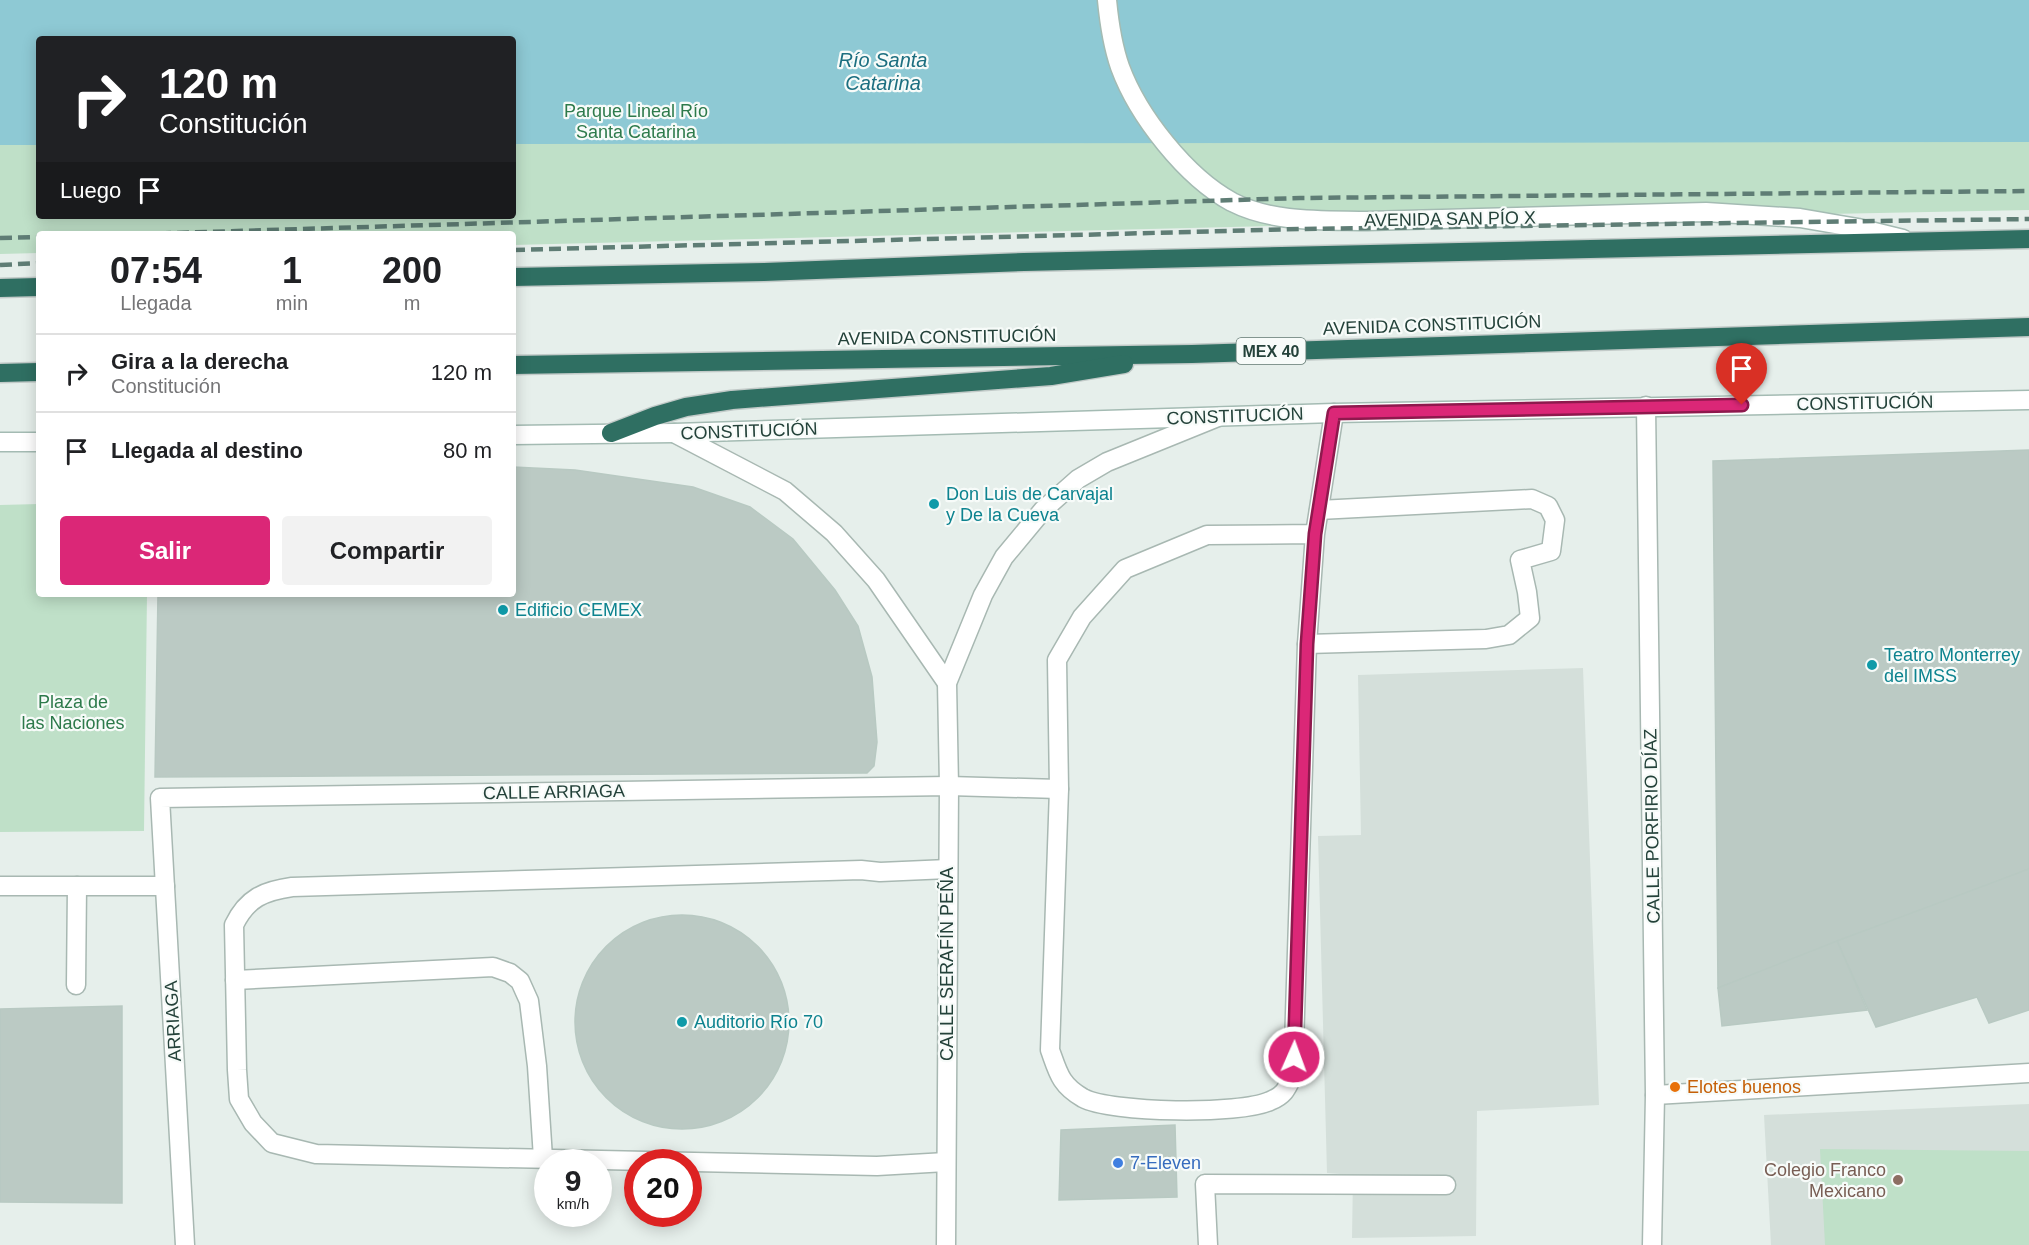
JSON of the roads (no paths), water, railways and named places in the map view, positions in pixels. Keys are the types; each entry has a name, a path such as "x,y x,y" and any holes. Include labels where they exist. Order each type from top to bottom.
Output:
{"highway":[{"path":"516,277 764,272 1060,261 2029,239"},
{"path":"0,288 36,287"},
{"name":"AVENIDA CONSTITUCIÓN","path":"516,365 1192,354 2029,327"},
{"path":"611,434 655,416 686,407 732,400 1051,375 1192,354"},
{"path":"0,373 36,372"}],"street":[{"name":"AVENIDA SAN PÍO X","path":"1107,0 1119,66 1138,106 1172,150 1201,180 1233,202 1272,215 1311,220 1367,221 1706,212 1800,218 1858,228 1915,242"},
{"name":"CONSTITUCIÓN","path":"516,435 674,434 1334,413 2029,400"},
{"name":"CALLE PORFIRIO DÍAZ","path":"1646,406 1655,1095 1652,1245"},
{"path":"1315,534 1208,535 1125,569 1082,616 1057,660 1059,789 1050,1050 1061,1081 1084,1098 1139,1110 1227,1109 1269,1102 1286,1092 1293,1075 1307,644 1315,534 1334,413"},
{"name":"CALLE SERAFÍN PEÑA","path":"946,1245 949,786 947,683 983,595 1004,557 1043,510 1078,479 1107,462 1220,416"},
{"path":"674,434 785,491 834,533 876,580 947,683"},
{"path":"0,442 36,442"},
{"path":"1307,644 1486,639 1509,635 1530,618 1520,560 1551,551 1555,520 1548,506 1532,499 1319,510"},
{"name":"CALLE ARRIAGA","path":"160,798 949,786 1059,789"},
{"name":"ARRIAGA","path":"160,798 185,1245"},
{"path":"534,1158 316,1154 272,1143 253,1123 239,1099 234,925 242,909 255,898 273,890 304,886 948,869"},
{"path":"0,886 165,886"},
{"path":"76,985 77,886"},
{"path":"235,980 493,967 510,973 520,981 530,1001 542,1149"},
{"path":"1655,1095 2029,1073"},
{"path":"612,1160 877,1166 946,1162"},
{"path":"1208,1245 1205,1184 1446,1185"}],"water":[{"name":"Río Santa Catarina","path":"0,0 2029,0 2029,142 516,144 516,36 36,36 36,145 0,145"}],"railway":[{"path":"238,231 1300,198 2029,191"},
{"path":"516,250 1300,229 2029,219"},
{"path":"0,238 36,237"},
{"path":"0,265 36,263"}],"place":[{"name":"Don Luis de Carvajal y De la Cueva","path":"934,504"},
{"name":"Edificio CEMEX","path":"503,610"},
{"name":"Teatro Monterrey del IMSS","path":"1872,665"},
{"name":"Auditorio Río 70","path":"682,1022"},
{"name":"Elotes buenos","path":"1675,1087"},
{"name":"7-Eleven","path":"1118,1163"},
{"name":"Colegio Franco Mexicano","path":"1898,1180"}],"park label":[{"name":"Parque Lineal Río Santa Catarina","path":"636,121"},
{"name":"Plaza de las Naciones","path":"73,712"}]}
